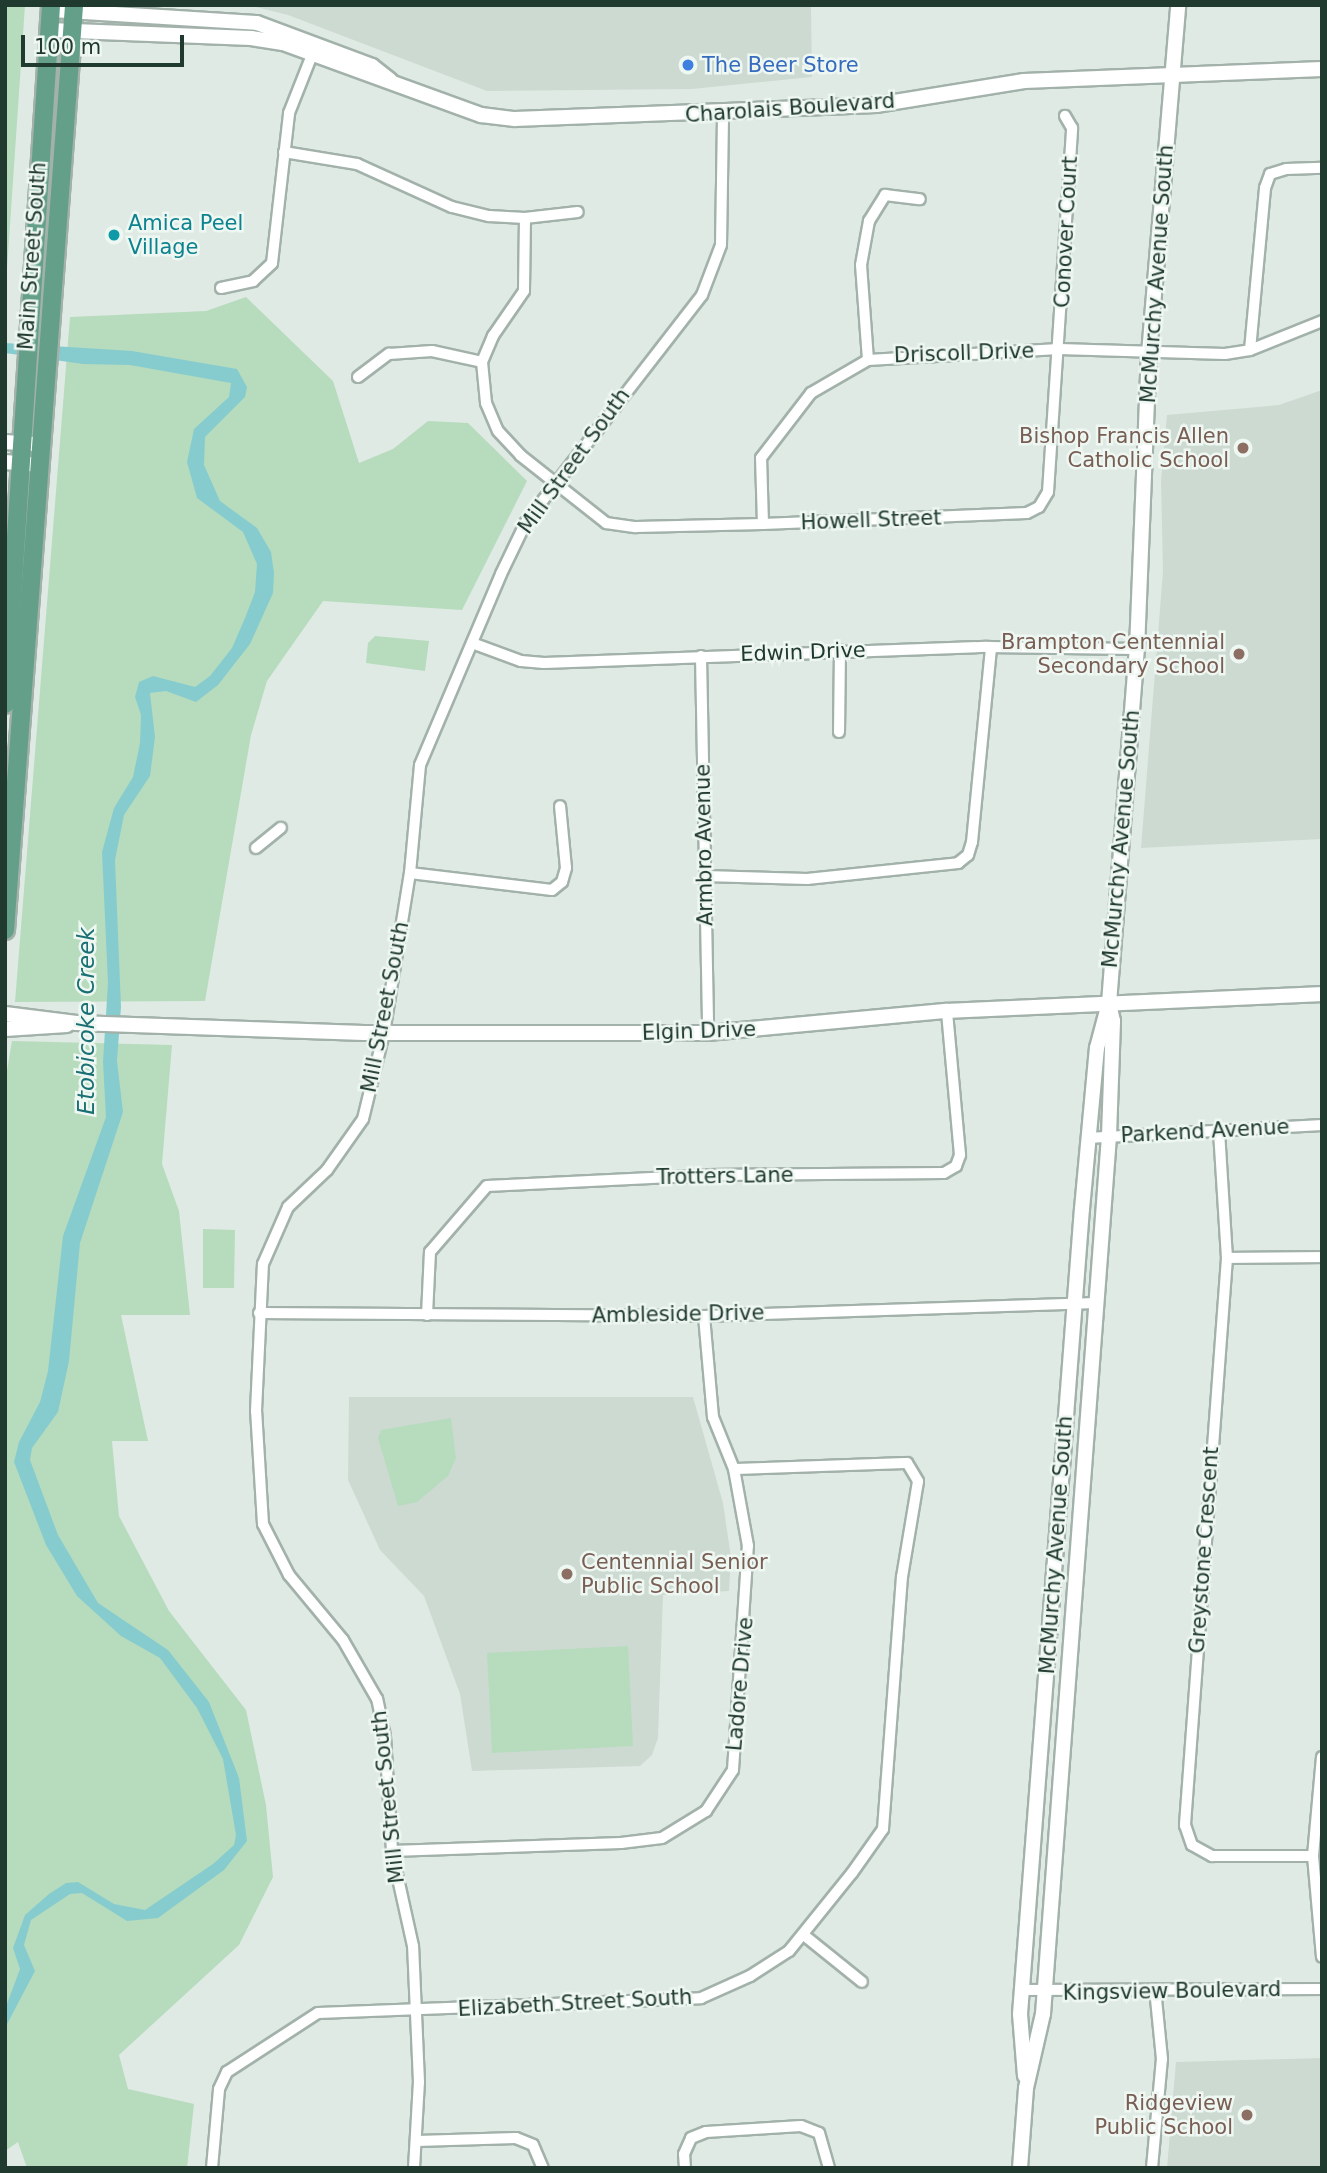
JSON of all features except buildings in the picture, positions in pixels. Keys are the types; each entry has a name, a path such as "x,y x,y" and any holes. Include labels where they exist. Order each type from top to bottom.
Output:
{"main road":[{"name":"Main Street South","path":"41,319 51,8"},
{"name":"Main Street South","path":"5,930 23,443 36,385 74,8"},
{"name":"Main Street South","path":"5,704 13,668"}],"street":[{"name":"McMurchy Avenue South","path":"1026,2088 1045,1992 1109,1136 1113,1021 1109,1003 1137,649 1149,354 1178,5"},
{"name":"Charolais Boulevard","path":"51,8 257,23 369,78 390,80 481,115 515,119 876,105 1024,81 1322,69"},
{"name":"Charolais Boulevard","path":"49,30 251,38 314,50"},
{"path":"221,288 253,281 272,264 289,113 314,50"},
{"name":"Mill Street South","path":"414,2168 417,2141 413,1947 391,1851 385,1736 377,1699 343,1640 289,1575 263,1524 256,1411 263,1264 272,1236 288,1208 327,1170 363,1119 384,1033 410,873 420,765 526,522 702,295 721,245 723,113"},
{"name":"Conover Court","path":"1059,349 1072,128 1065,116"},
{"path":"284,152 356,164 452,207 489,216 525,218 578,212"},
{"path":"1250,349 1265,188 1270,174 1286,169 1322,168"},
{"path":"868,360 861,265 869,221 885,195 920,199"},
{"path":"358,377 389,354 432,351 482,362 493,336 524,291 525,218"},
{"name":"Driscoll Drive","path":"763,524 761,458 811,393 868,360 1059,349 1149,354 1250,349 1322,321"},
{"name":"Howell Street","path":"482,362 486,403 498,431 555,484 606,523 636,527 1027,513 1039,507 1048,492 1059,349"},
{"name":"Edwin Drive","path":"472,643 520,661 544,663 841,650 990,647 1137,649"},
{"path":"705,876 807,879 958,863 968,855 972,842 990,647"},
{"path":"839,732 841,650"},
{"name":"Armbro Avenue","path":"701,656 708,1033"},
{"path":"410,873 551,890 562,882 566,868 560,806"},
{"path":"256,848 281,828"},
{"name":"Elgin Drive","path":"5,1014 76,1023 384,1033 708,1033 947,1011 1322,994"},
{"name":"McMurchy Avenue South","path":"1020,2168 1026,2088 1022,1990 1088,1138 1101,1022 1109,1003"},
{"name":"Trotters Lane","path":"426,1315 430,1252 487,1186 708,1175 944,1173 956,1166 960,1155 947,1011"},
{"name":"Elgin Drive","path":"5,1029 38,1030 76,1023"},
{"name":"Parkend Avenue","path":"1088,1138 1322,1125"},
{"name":"Greystone Crescent","path":"1219,1131 1227,1258 1185,1825 1192,1845 1212,1856 1313,1856"},
{"path":"1227,1258 1322,1257"},
{"name":"Ambleside Drive","path":"260,1313 704,1316 1075,1301 1096,1303"},
{"name":"Ladore Drive","path":"391,1851 621,1843 662,1838 706,1811 733,1770 748,1578 748,1546 734,1469 713,1417 704,1316"},
{"name":"Elizabeth Street South","path":"212,2168 219,2089 227,2072 318,2013 701,1998 750,1976 805,1936 883,1829 902,1577 918,1481 907,1463 734,1469"},
{"path":"1322,1757 1313,1856 1322,1957"},
{"path":"805,1936 862,1982"},
{"path":"1152,2168 1162,2059 1155,1989"},
{"name":"Kingsview Boulevard","path":"1022,1990 1322,1989"},
{"path":"685,2168 684,2154 691,2138 706,2132 801,2126 819,2133 829,2168"},
{"path":"417,2141 516,2138 533,2145 542,2168"}],"shaded area":[{"path":"248,5 811,5 812,77 692,89 487,91 288,15"},
{"name":"Brampton Centennial Secondary School","path":"1322,390 1322,839 1141,848 1163,571 1161,481 1167,415 1279,405"},
{"name":"Centennial Senior Public School","path":"349,1397 693,1397 723,1503 731,1557 729,1591 663,1595 658,1738 652,1755 640,1766 472,1771 460,1694 424,1596 380,1550 348,1480"},
{"name":"Ridgeview Public School","path":"1322,2058 1322,2168 1167,2168 1176,2062"}],"green space":[{"path":"5,5 25,5 5,298"},
{"path":"246,297 333,381 359,463 393,449 428,421 468,423 527,481 462,610 323,601 267,681 251,735 205,1001 15,1002 70,317 206,311"},
{"path":"375,636 429,641 425,671 366,663 368,643"},
{"path":"12,1041 172,1045 162,1164 179,1211 190,1315 121,1315 148,1441 112,1441 119,1516 169,1611 246,1710 266,1805 273,1877 239,1945 119,2055 128,2089 194,2104 187,2168 27,2168 18,2142 5,2151 5,1082"},
{"path":"203,1229 235,1230 234,1288 203,1288"},
{"path":"451,1418 456,1458 448,1476 417,1502 398,1506 378,1438 381,1430"},
{"path":"628,1646 633,1746 492,1753 487,1653"}],"water":[{"path":"5,343 132,351 237,369 247,387 245,397 205,437 204,465 220,501 257,528 271,552 274,573 273,593 250,644 218,685 196,702 166,691 150,693 155,737 150,776 124,815 115,860 121,1007 117,1061 123,1112 80,1243 69,1361 58,1412 32,1448 30,1460 58,1535 98,1603 168,1650 209,1702 239,1778 247,1841 224,1870 158,1918 127,1921 82,1893 70,1894 31,1920 24,1945 35,1971 5,2028 5,2009 20,1969 13,1948 25,1915 49,1894 66,1883 78,1882 114,1904 145,1910 213,1864 234,1845 236,1835 223,1759 197,1708 160,1658 121,1636 77,1596 46,1545 14,1462 19,1442 40,1402 48,1371 63,1236 106,1117 103,1062 108,983 102,852 114,808 133,777 140,743 141,715 135,697 139,682 153,676 195,687 210,676 232,648 245,618 255,592 257,564 243,532 197,498 187,462 194,429 229,397 231,383 130,365 83,364 5,353"}],"place":[{"name":"The Beer Store","path":"688,65"},
{"name":"Amica Peel Village","path":"114,235"},
{"name":"Bishop Francis Allen Catholic School","path":"1243,448"},
{"name":"Brampton Centennial Secondary School","path":"1239,654"},
{"name":"Centennial Senior Public School","path":"567,1574"},
{"name":"Ridgeview Public School","path":"1247,2115"}],"water label":[{"name":"Etobicoke Creek","path":"86,1021"}]}
